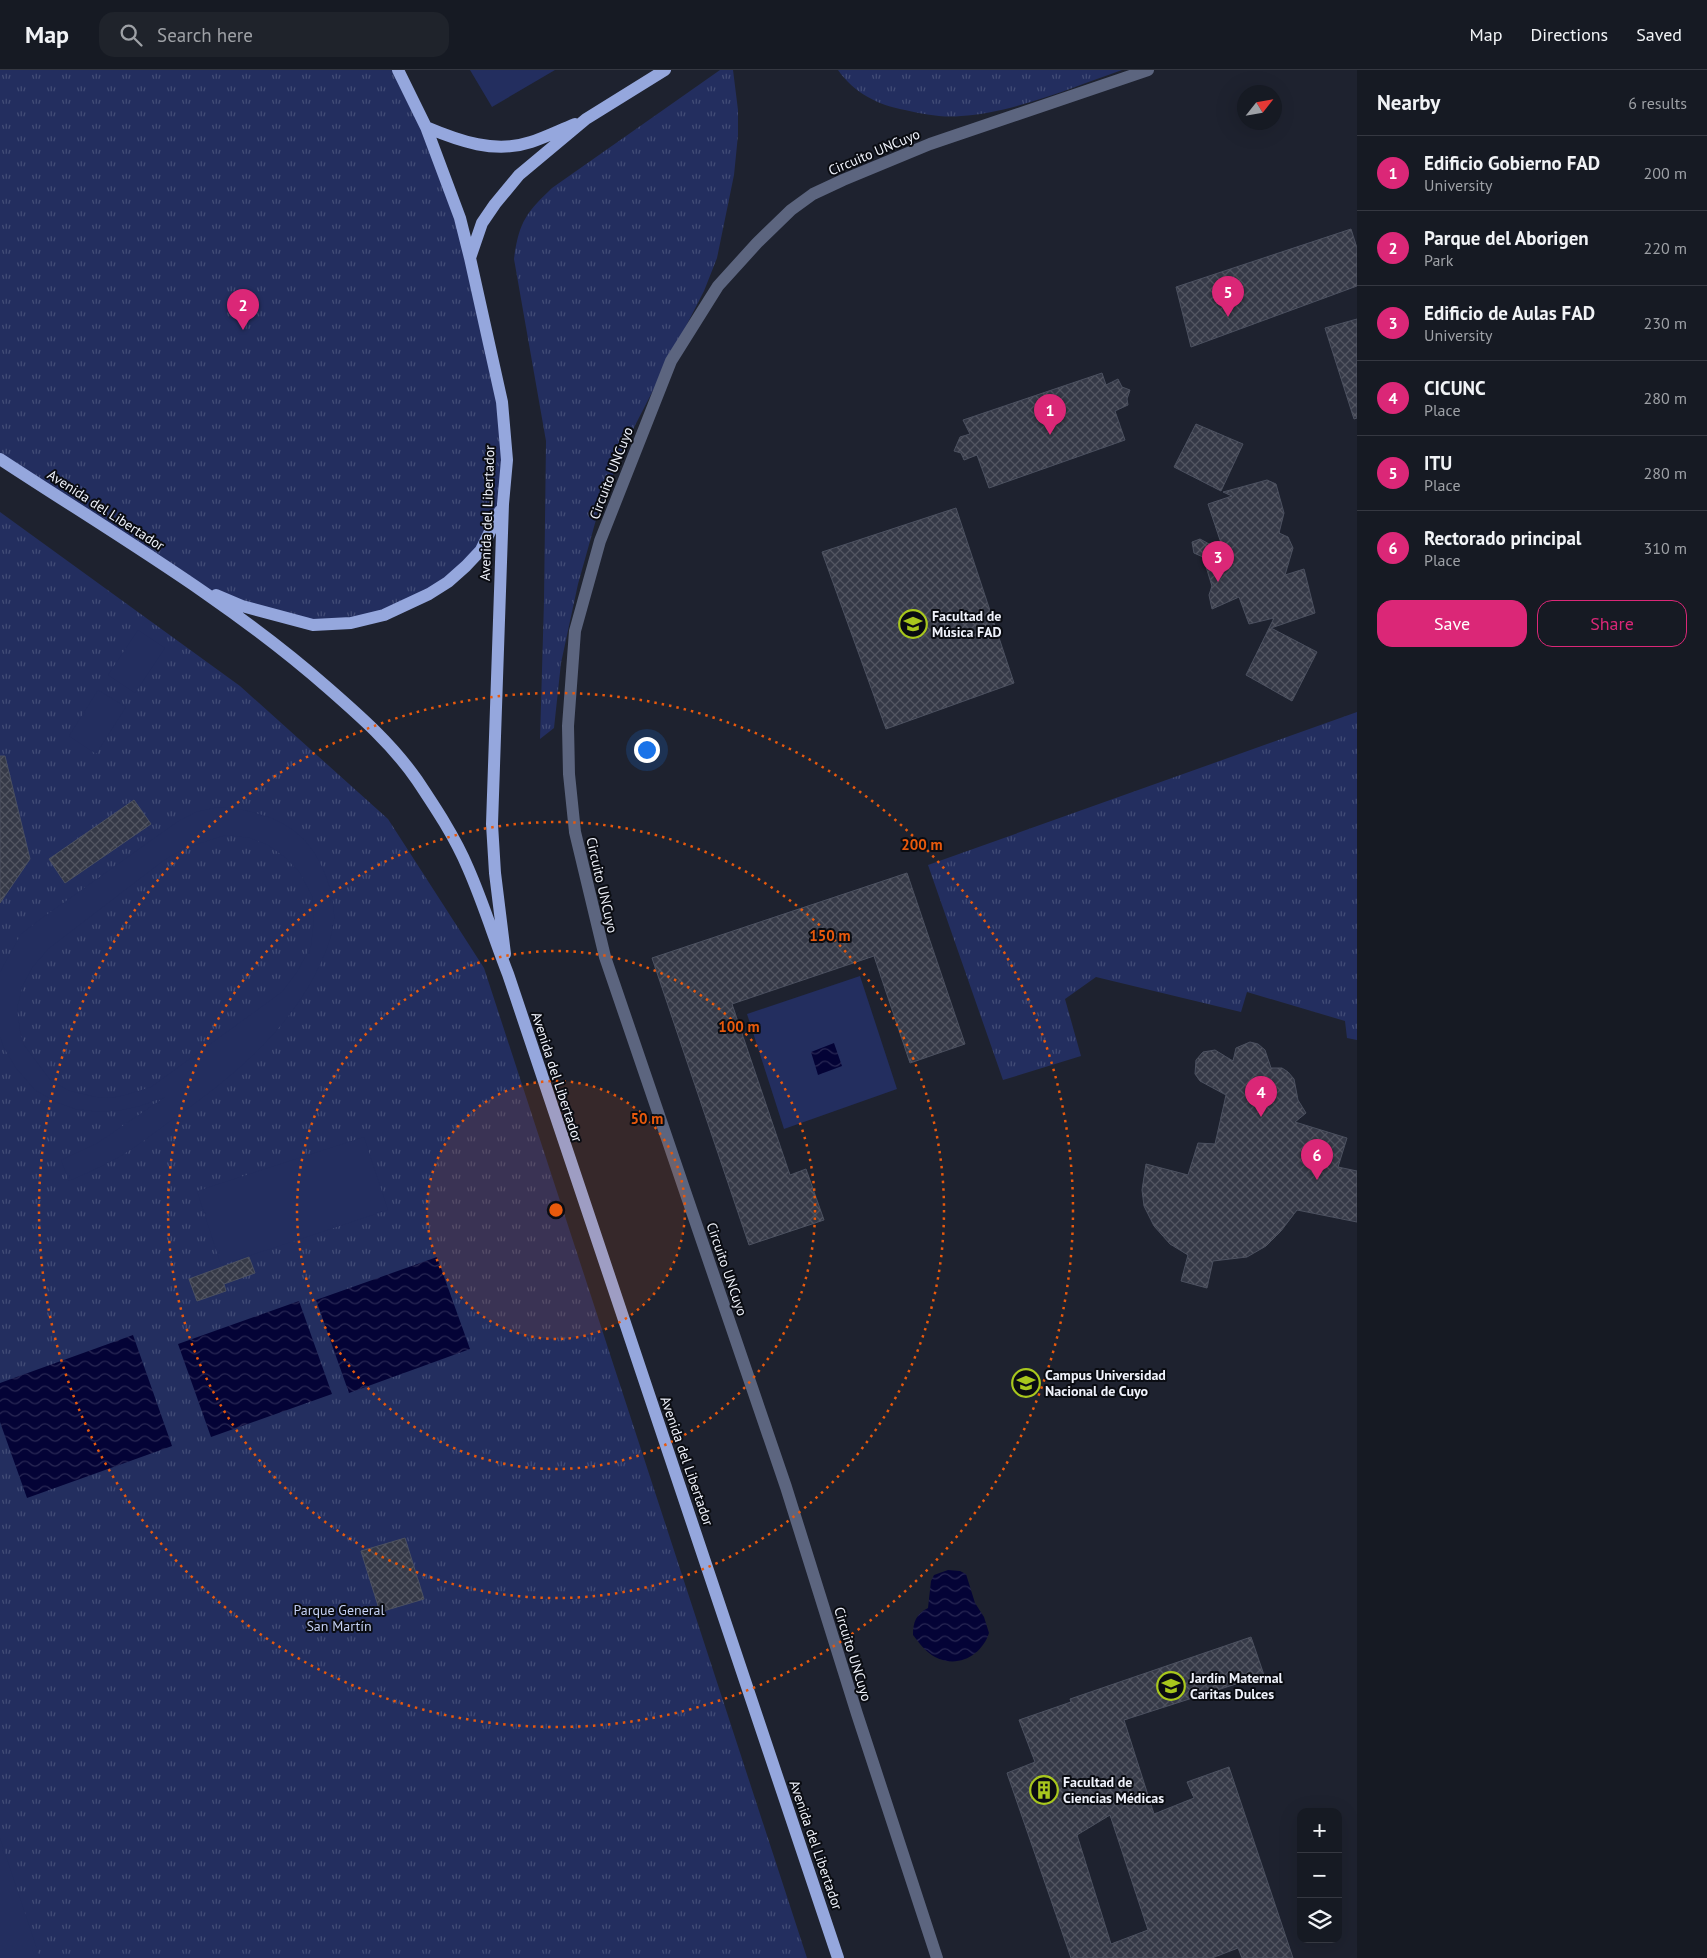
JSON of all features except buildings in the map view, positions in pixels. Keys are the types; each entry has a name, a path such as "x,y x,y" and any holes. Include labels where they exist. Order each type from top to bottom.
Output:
{"main road":[{"name":"Avenida del Libertador","path":"398,70 426,127 460,218 502,402 507,460 503,504 492,824 495,873 508,974"},
{"path":"470,258 482,223 494,204 519,175 586,119 665,70"},
{"path":"426,127 451,138 472,144 504,146 530,142 586,119"},
{"name":"Avenida del Libertador","path":"0,459 199,589 291,655 364,719 416,779 447,828 468,867 508,974 838,1958"},
{"path":"199,589 242,606 313,625 351,624 384,615 428,594 448,582 466,566 481,550 503,504"}],"street":[{"name":"Circuito UNCuyo","path":"937,1958 856,1714 786,1487 605,957 594,917 575,832 569,774 568,726 575,631 600,541 671,361 718,286 757,243 791,210 813,194 843,180 930,144 1148,70"}],"green space":[{"path":"0,70 398,70 460,218 502,402 503,504 466,566 384,615 313,625 199,589 0,459"},
{"path":"470,70 555,70 492,107"},
{"path":"720,70 733,70 738,110 738,135 734,175 717,258 704,291 626,443 599,509 578,584 561,663 554,728 540,739 546,441 514,259 518,236 525,219 536,204 552,188"},
{"path":"838,70 1122,70 1022,105 981,114 940,116 895,108 867,97 851,85"},
{"name":"Parque General San Martín","path":"0,512 240,686 388,819 484,968 807,1958 0,1958"},
{"path":"138,630 165,648 135,693 108,675"},
{"path":"98,690 126,707 96,754 69,736"},
{"path":"1357,712 1357,1040 1347,1038 1345,1021 1247,992 1241,1012 1096,977 1065,999 1081,1056 1003,1080 928,865"},
{"path":"218,807 250,811 278,821 303,839 321,865 331,892 334,920 327,947 316,973 303,996 287,1018 252,1056 212,1090 133,1148 105,1165 69,1181 61,1160 96,1144 165,1097 140,1106 100,1112 75,1109 56,1102 35,1090 16,1068 0,1037 0,972 21,934 177,822 196,812","holes":["226,835 250,838 268,845 286,858 300,873 312,896 314,919 311,946 297,972 282,992 151,1087 111,1098 96,1097 70,1091 51,1081 24,1045 20,1031 17,1008 23,985 32,968 48,949 163,861 185,848"]},
{"path":"860,976 897,1089 784,1129 747,1014"},
{"path":"364,1137 388,1210 221,1265 197,1191"},
{"path":"0,1838 40,1958 0,1958"}],"water":[{"path":"834,1043 842,1066 818,1075 811,1052"},
{"path":"437,1257 470,1349 349,1393 316,1300"},
{"path":"299,1301 332,1394 211,1437 178,1344"},
{"path":"133,1335 172,1446 27,1498 0,1422 0,1383"},
{"path":"948,1570 960,1571 966,1574 975,1603 984,1617 989,1633 986,1641 975,1653 968,1658 952,1661 932,1655 913,1635 916,1619 928,1608 931,1581 934,1575"}],"place":[{"name":"ITU","path":"1228,317"},
{"name":"Parque del Aborigen","path":"243,330"},
{"name":"Edificio Gobierno FAD","path":"1050,435"},
{"name":"Edificio de Aulas FAD","path":"1218,582"},
{"name":"Facultad de Música FAD","path":"913,624"},
{"name":"CICUNC","path":"1261,1117"},
{"name":"Rectorado principal","path":"1317,1180"},
{"name":"Campus Universidad Nacional de Cuyo","path":"1026,1383"},
{"name":"Jardín Maternal Caritas Dulces","path":"1171,1686"},
{"name":"Facultad de Ciencias Médicas","path":"1044,1790"}]}
